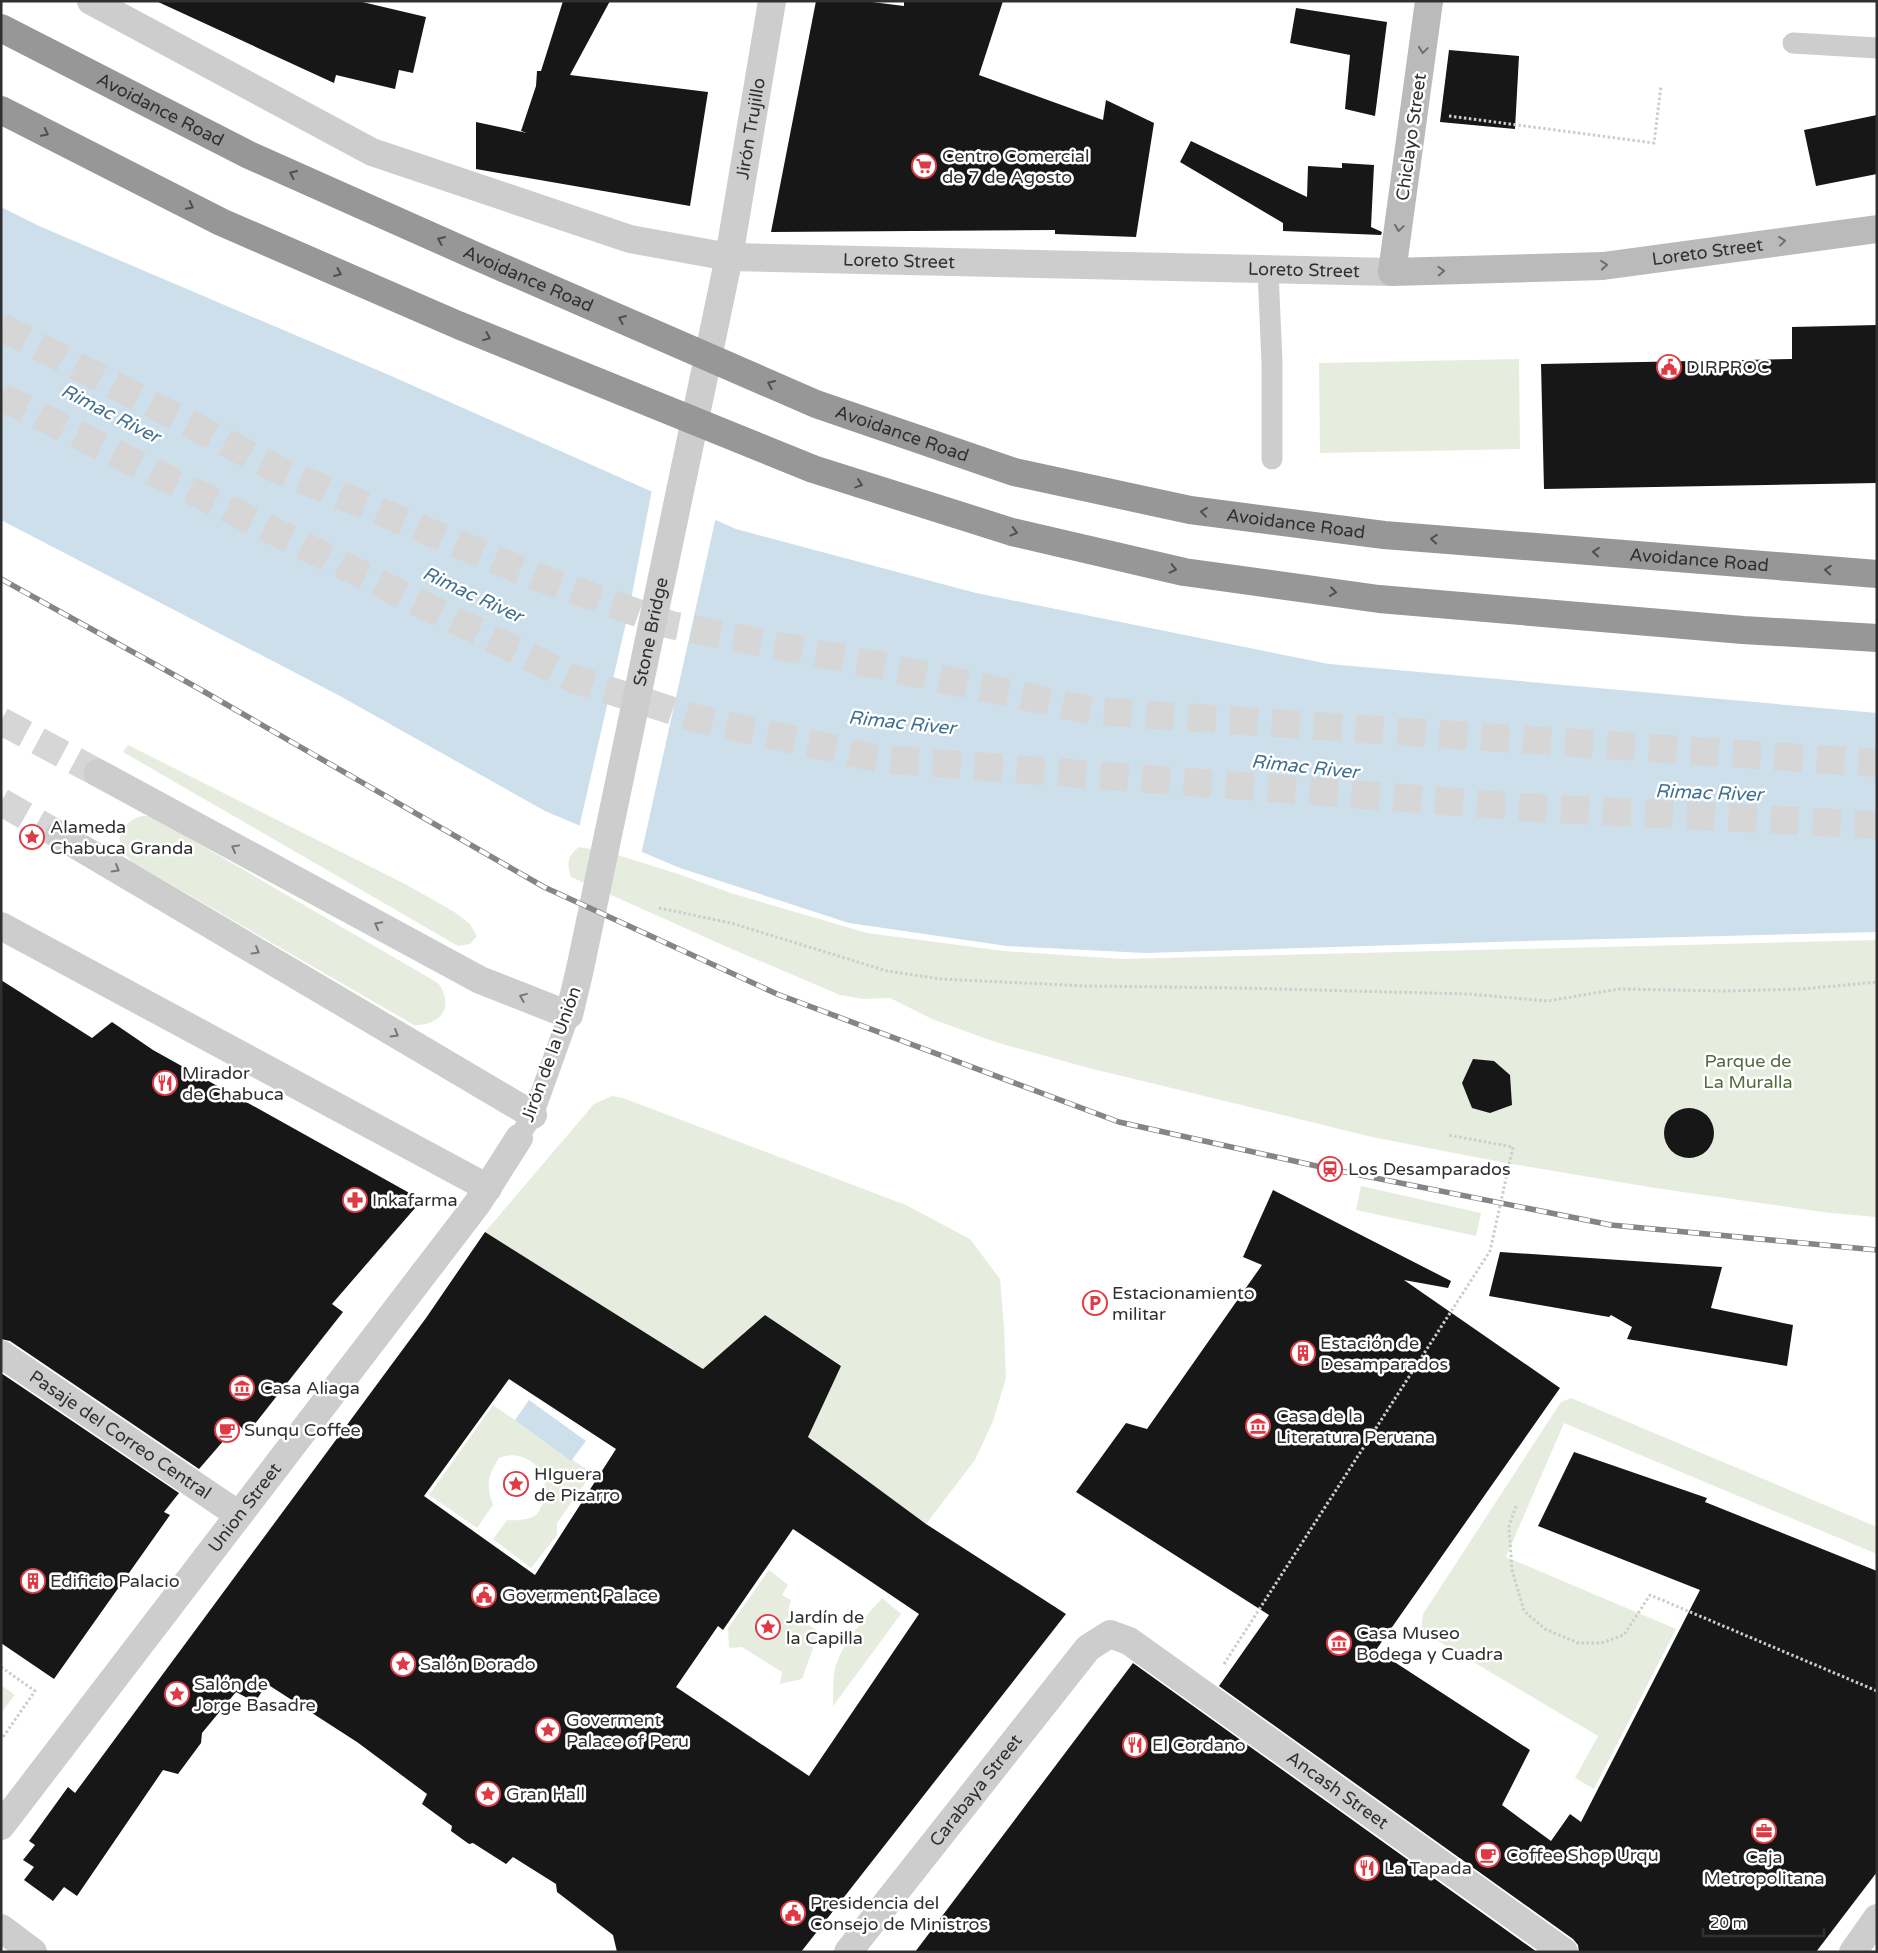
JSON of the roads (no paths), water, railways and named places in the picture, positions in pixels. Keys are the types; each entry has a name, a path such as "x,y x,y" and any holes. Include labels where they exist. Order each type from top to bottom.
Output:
{"highway":[{"name":"Avoidance Road","path":"1,28 249,155 506,269 816,404 1014,472 1190,510 1384,535 1877,574"},
{"path":"1,110 221,222 458,325 813,469 1012,532 1184,572 1379,599 1733,630 1877,638"}],"main road":[{"name":"Chiclayo Street","path":"1392,272 1430,1"},
{"name":"Loreto Street","path":"1392,272 1603,266 1877,229"}],"street":[{"name":"Loreto Street","path":"90,1 372,152 630,239 728,257 1392,272"},
{"name":"Jirón Trujillo","path":"721,294 772,1"},
{"name":"Stone Bridge","path":"580,969 721,294"},
{"path":"98,773 480,980 569,1016"},
{"path":"59,835 526,1127"},
{"path":"1,926 488,1188"},
{"name":"Jirón de la Unión","path":"569,1016 580,969"},
{"name":"Jirón de la Unión","path":"488,1188 526,1127"},
{"name":"Union Street","path":"1,1826 488,1188"},
{"name":"Pasaje del Correo Central","path":"1,1354 239,1515"},
{"name":"Ancash Street","path":"1110,1634 1129,1641 1205,1694 1564,1952"},
{"name":"Carabaya Street","path":"848,1952 1088,1648 1110,1634"},
{"path":"1853,1952 1877,1918"},
{"path":"1,1928 33,1952"}],"lane":[{"path":"1793,43 1877,48"},
{"path":"1268,270 1272,363 1272,459"},
{"name":"Jirón de la Unión","path":"526,1127 569,1016"}],"water":[{"name":"Rimac River","path":"1,207 39,226 389,375 736,529 976,593 1329,664 1877,713 1877,932 1146,953 1007,946 849,923 680,868 545,811 340,696 1,520"},
{"path":"529,1400 586,1441 571,1461 515,1420"}],"tunnel":[{"path":"1,327 277,469 538,577 671,625 868,663 1093,711 1877,763"},
{"path":"1,397 574,679 695,718 881,759 1537,808 1877,825"},
{"path":"1,721 98,773"},
{"path":"1,802 59,835"}],"railway":[{"path":"1,579 196,687 544,887 777,994 1119,1122 1330,1169 1611,1225 1877,1250"}],"place":[{"name":"Centro Comercial de 7 de Agosto","path":"924,166"},
{"name":"DIRPROC","path":"1669,367"},
{"name":"Alameda Chabuca Granda","path":"32,837"},
{"name":"Mirador de Chabuca","path":"165,1083"},
{"name":"Los Desamparados","path":"1330,1169"},
{"name":"Inkafarma","path":"355,1200"},
{"name":"Estacionamiento militar","path":"1095,1303"},
{"name":"Estación de Desamparados","path":"1303,1353"},
{"name":"Casa Aliaga","path":"242,1388"},
{"name":"Casa de la Literatura Peruana","path":"1258,1426"},
{"name":"Sunqu Coffee","path":"227,1430"},
{"name":"HIguera de Pizarro","path":"516,1484"},
{"name":"Edificio Palacio","path":"33,1581"},
{"name":"Goverment Palace","path":"484,1595"},
{"name":"Jardín de la Capilla","path":"768,1627"},
{"name":"Casa Museo Bodega y Cuadra","path":"1339,1643"},
{"name":"Salón Dorado","path":"403,1664"},
{"name":"Salón de Jorge Basadre","path":"177,1694"},
{"name":"Goverment Palace of Peru","path":"548,1730"},
{"name":"El Cordano","path":"1135,1745"},
{"name":"Gran Hall","path":"488,1794"},
{"name":"Caja Metropolitana","path":"1764,1831"},
{"name":"Coffee Shop Urqu","path":"1488,1855"},
{"name":"La Tapada","path":"1367,1868"},
{"name":"Presidencia del Consejo de Ministros","path":"793,1913"}],"park label":[{"name":"Parque de La Muralla","path":"1748,1071"}]}
